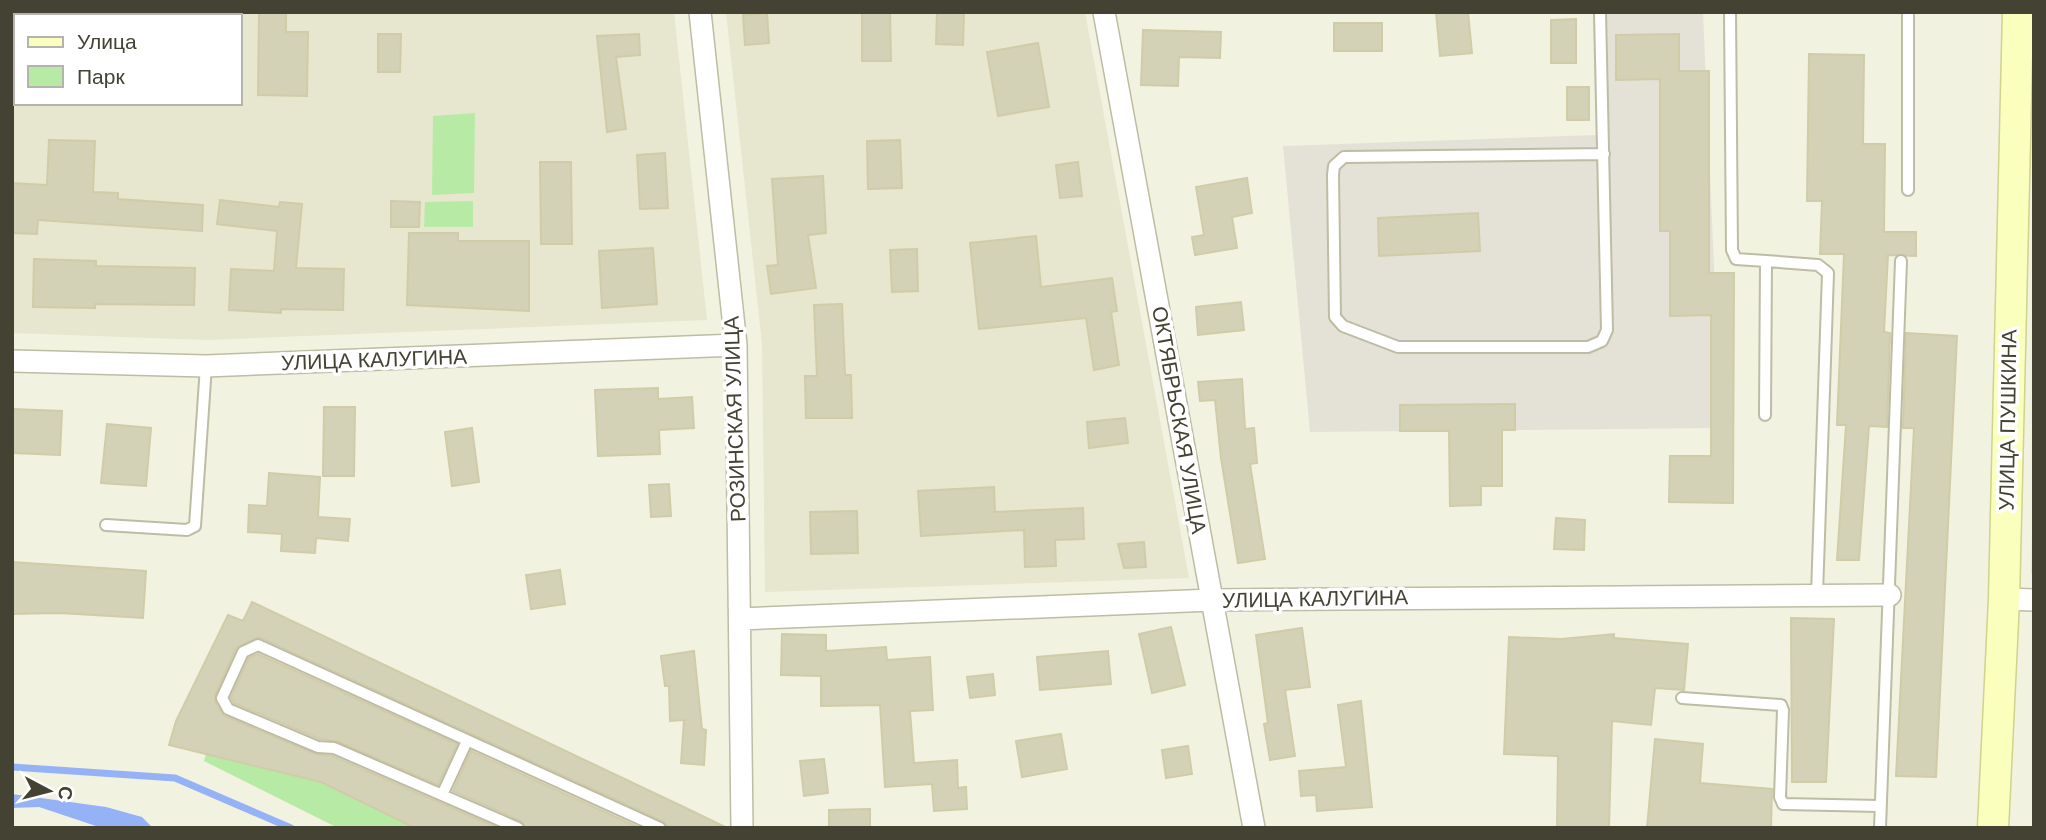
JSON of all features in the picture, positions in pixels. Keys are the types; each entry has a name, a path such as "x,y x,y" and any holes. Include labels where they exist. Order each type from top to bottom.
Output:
{"main road":[{"name":"УЛИЦА ПУШКИНА","path":"1993,828 2004,600 2018,12"}],"street":[{"name":"РОЗИНСКАЯ УЛИЦА","path":"700,12 736,345 742,828"},
{"name":"ОКТЯБРЬСКАЯ УЛИЦА","path":"1104,12 1254,828"},
{"name":"УЛИЦА КАЛУГИНА","path":"12,361 206,366 736,345"},
{"name":"УЛИЦА КАЛУГИНА","path":"740,619 1212,600 1890,595"},
{"path":"2004,600 2034,600"}],"lane":[{"path":"1600,12 1604,154 1607,330 1602,341 1588,347 1398,346 1343,326 1335,317 1333,175 1334,166 1344,157 1604,154"},
{"path":"1730,12 1732,250 1736,259 1818,265 1828,273 1817,594"},
{"path":"1908,12 1908,190"},
{"path":"1765,415 1766,261"},
{"path":"1880,828 1900,261"},
{"path":"106,525 187,530 195,526 206,366"},
{"path":"518,828 334,748 318,747 228,709 222,698 243,652 258,645 660,828"},
{"path":"1682,698 1781,705 1780,797 1783,804 1880,806"},
{"path":"442,795 467,741"}],"shaded area":[{"path":"12,12 674,12 707,320 207,340 12,333"},
{"path":"726,12 1085,12 1189,578 765,592 762,344"},
{"path":"1703,12 1721,428 1310,432 1283,146 1596,135 1593,15"},
{"path":"2034,440 2034,574 2031,574"}],"green space":[{"path":"475,113 474,193 432,195 433,116"},
{"path":"473,201 473,227 424,227 425,202"},
{"path":"206,754 321,782 415,828 338,828 204,761"}],"water":[{"path":"12,794 106,807 142,817 152,827 102,828 39,807 12,808"}],"building":[{"path":"259,12 286,12 286,32 308,32 307,96 258,95"},
{"path":"890,12 891,61 862,61 862,13"},
{"path":"937,12 964,12 963,45 936,44"},
{"path":"1436,12 1468,12 1472,53 1440,56"},
{"path":"767,13 769,43 745,45 743,15"},
{"path":"1576,19 1576,63 1551,63 1551,20"},
{"path":"1334,23 1382,23 1382,51 1334,51"},
{"path":"1143,30 1221,32 1220,58 1179,57 1178,86 1141,85"},
{"path":"378,34 401,34 400,72 378,72"},
{"path":"639,34 640,55 616,57 626,129 607,132 597,36"},
{"path":"1679,34 1679,71 1709,71 1709,273 1734,273 1733,503 1669,502 1670,456 1711,456 1711,315 1670,316 1670,231 1660,231 1660,79 1616,80 1616,35"},
{"path":"1038,43 1049,107 998,116 987,52"},
{"path":"1809,54 1864,55 1863,144 1885,144 1884,232 1916,232 1916,256 1888,255 1884,332 1890,333 1887,427 1869,426 1859,560 1837,560 1846,425 1837,425 1844,254 1820,254 1822,201 1807,201"},
{"path":"1567,87 1589,87 1589,120 1567,120"},
{"path":"49,140 95,141 93,192 118,193 118,199 203,205 202,231 38,220 37,234 12,233 12,183 47,185"},
{"path":"900,140 902,188 868,189 867,141"},
{"path":"665,153 668,208 640,209 637,155"},
{"path":"540,162 571,162 572,244 541,244"},
{"path":"1078,162 1082,196 1060,198 1056,165"},
{"path":"823,176 826,233 808,235 816,288 771,294 767,266 778,265 772,179"},
{"path":"1247,178 1252,213 1232,217 1237,248 1195,255 1192,237 1204,235 1196,187"},
{"path":"220,200 279,207 280,202 302,204 296,268 344,269 343,310 281,309 281,313 229,310 231,269 274,271 277,231 217,224"},
{"path":"391,201 420,202 419,227 391,227"},
{"path":"1478,213 1480,251 1379,256 1378,218"},
{"path":"409,233 458,233 458,241 529,241 529,311 407,305"},
{"path":"1036,236 1041,287 1112,278 1117,311 1111,312 1119,365 1094,370 1086,318 979,329 970,243"},
{"path":"653,248 657,304 602,308 599,251"},
{"path":"917,249 918,291 892,292 890,250"},
{"path":"34,259 96,261 96,266 195,268 194,305 95,304 95,308 33,307"},
{"path":"1241,302 1244,330 1198,335 1196,307"},
{"path":"842,304 845,375 851,375 852,418 806,418 805,376 817,376 814,305"},
{"path":"1906,333 1957,336 1936,777 1896,776 1914,428 1903,428"},
{"path":"1242,379 1245,429 1254,428 1257,463 1250,464 1265,559 1238,563 1221,458 1215,400 1200,401 1198,382"},
{"path":"658,388 658,399 692,397 694,428 659,430 660,454 598,456 595,390"},
{"path":"1515,404 1515,430 1502,430 1502,486 1481,486 1481,505 1450,506 1449,431 1400,431 1400,405"},
{"path":"324,407 355,407 354,476 323,476"},
{"path":"12,409 62,411 60,455 12,453"},
{"path":"1125,418 1128,443 1089,448 1087,422"},
{"path":"107,424 151,428 146,486 101,483"},
{"path":"472,428 479,482 452,486 445,432"},
{"path":"269,473 320,477 318,517 350,519 348,541 316,538 315,553 281,551 282,534 248,532 249,505 267,506"},
{"path":"669,484 671,516 651,517 649,485"},
{"path":"994,487 995,512 1083,508 1084,539 1055,540 1056,566 1025,567 1024,530 921,536 918,491"},
{"path":"857,511 858,553 811,554 810,512"},
{"path":"1556,518 1585,520 1584,550 1554,549"},
{"path":"1144,542 1146,567 1124,568 1118,544"},
{"path":"12,562 146,571 143,618 59,613 12,614"},
{"path":"560,570 565,604 531,609 526,575"},
{"path":"252,602 727,828 668,828 663,821 259,637 236,648 215,695 215,702 224,716 315,754 332,756 498,828 415,828 321,782 169,745 176,721 228,615 243,621"},
{"path":"1791,618 1834,619 1826,782 1792,782"},
{"path":"1171,627 1185,685 1152,693 1139,634"},
{"path":"1302,628 1310,687 1285,690 1295,756 1270,760 1264,724 1268,723 1256,635"},
{"path":"782,634 826,635 826,651 886,647 887,660 930,657 933,710 910,711 914,763 957,760 958,788 966,787 967,809 934,811 932,784 885,787 880,705 821,706 821,676 781,675"},
{"path":"1614,634 1614,638 1688,644 1684,690 1655,688 1651,725 1612,721 1609,828 1557,828 1558,756 1504,754 1509,637 1561,639"},
{"path":"694,651 702,729 706,730 704,765 681,763 684,720 670,721 669,686 665,686 661,656"},
{"path":"1108,651 1111,684 1040,690 1037,657"},
{"path":"258,654 457,744 438,785 337,741 320,739 234,703 231,698 249,658"},
{"path":"993,674 995,695 970,698 967,677"},
{"path":"1361,701 1372,807 1317,811 1316,795 1301,796 1299,771 1346,767 1338,705"},
{"path":"1061,734 1067,769 1022,777 1016,741"},
{"path":"1655,739 1703,744 1700,783 1772,789 1771,828 1647,828"},
{"path":"1188,746 1192,774 1166,778 1162,750"},
{"path":"471,751 640,828 526,828 521,821 453,791"},
{"path":"824,759 828,793 804,796 800,761"},
{"path":"870,809 870,828 829,828 829,810"}],"waterway":[{"path":"12,767 175,778 291,828"}]}
